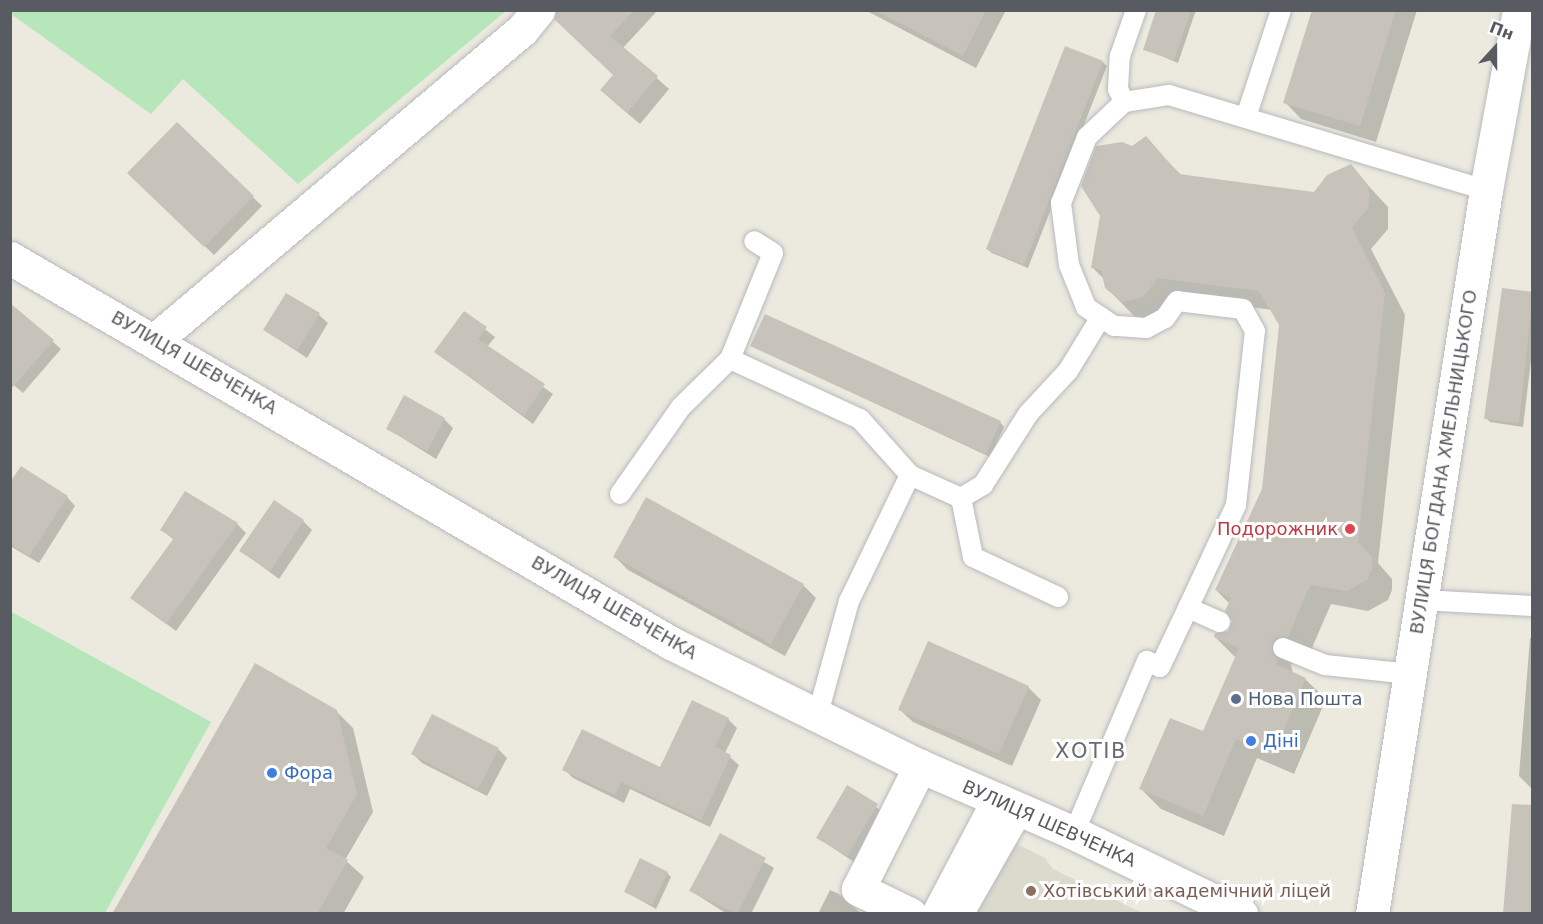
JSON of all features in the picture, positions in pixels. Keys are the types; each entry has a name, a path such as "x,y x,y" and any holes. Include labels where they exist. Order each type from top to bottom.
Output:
{"street":[{"path":"155,340 522,30 538,10"},
{"name":"ВУЛИЦЯ БОГДАНА ХМЕЛЬНИЦЬКОГО","path":"1372,914 1486,190 1519,10"},
{"name":"ВУЛИЦЯ ШЕВЧЕНКА","path":"10,258 155,340 671,643 920,766 1074,833 1241,914"},
{"path":"910,914 858,889 920,766"},
{"path":"938,914 1011,806"}],"lane":[{"path":"1124,102 1118,89 1120,56 1136,10"},
{"path":"1246,117 1281,10"},
{"path":"1074,833 1147,661 1160,667 1236,505 1255,331 1244,309 1177,301 1165,318 1146,328 1114,326 1086,307 1069,265 1061,203 1087,136 1124,102 1169,95 1486,190"},
{"path":"620,494 681,407 730,359 772,253 754,241"},
{"path":"961,498 983,485 1028,414 1068,371 1101,317"},
{"path":"730,359 860,419 910,475 961,498"},
{"path":"817,717 849,601 910,475"},
{"path":"961,498 973,557 1058,597"},
{"path":"1422,600 1533,606"},
{"path":"1188,608 1220,622"},
{"path":"1283,648 1325,665 1411,674"},
{"path":"964,914 1011,806"}],"shaded area":[{"name":"Хотівський академічний ліцей","path":"1007,839 1045,858 1053,869 1142,913 953,914"}],"green space":[{"path":"11,10 506,11 298,184 183,79 151,114 11,14"},
{"path":"10,611 211,722 105,913 11,913"}],"building":[{"path":"556,10 634,10 610,36 658,76 627,113 600,90 613,75 554,19"},
{"path":"875,10 986,10 963,56"},
{"path":"1156,10 1191,10 1174,60 1143,50"},
{"path":"1312,10 1396,10 1360,126 1283,103"},
{"path":"1065,46 1103,61 1024,265 986,249"},
{"path":"177,122 254,196 204,247 127,173"},
{"path":"1146,136 1179,174 1314,192 1327,175 1351,164 1368,185 1370,196 1368,208 1352,228 1385,293 1358,542 1372,557 1372,569 1367,580 1347,591 1310,585 1288,637 1276,638 1272,644 1273,655 1278,659 1276,664 1306,678 1273,755 1236,739 1203,816 1139,789 1170,718 1203,731 1239,648 1214,637 1215,633 1228,631 1232,621 1225,611 1231,598 1215,590 1262,489 1279,325 1259,291 1158,278 1143,297 1122,302 1105,288 1101,270 1091,268 1100,216 1081,186 1096,146 1122,142 1132,146"},
{"path":"1502,288 1533,292 1519,423 1484,419"},
{"path":"286,293 320,313 297,351 263,330"},
{"path":"10,303 54,340 10,390"},
{"path":"464,311 487,327 478,339 545,384 524,416 434,352"},
{"path":"765,314 1001,421 986,454 750,346"},
{"path":"404,395 445,418 427,451 386,429"},
{"path":"21,466 68,496 29,556 10,544 10,482"},
{"path":"185,491 238,523 166,624 130,598 174,538 160,530"},
{"path":"646,497 804,584 771,644 613,557"},
{"path":"274,500 304,520 270,571 239,551"},
{"path":"928,641 1029,686 999,754 898,710"},
{"name":"Фора","path":"255,663 337,710 357,794 326,848 348,860 317,914 112,914"},
{"path":"692,700 729,718 715,747 731,755 701,820 621,782 615,795 562,770 582,729 660,767"},
{"path":"432,714 499,748 478,789 411,754"},
{"path":"847,785 878,804 847,856 816,838"},
{"path":"1512,804 1533,805 1533,914 1503,914"},
{"path":"720,833 766,858 737,914 689,891"},
{"path":"640,858 668,872 652,905 624,892"}],"place":[{"name":"Подорожник","path":"1350,529"},
{"name":"Нова Пошта","path":"1236,699"},
{"name":"Діні","path":"1251,741"},
{"name":"Фора","path":"272,773"},
{"name":"Хотівський академічний ліцей","path":"1031,891"}],"district":[{"name":"ХОТІВ","path":"1091,751"}]}
